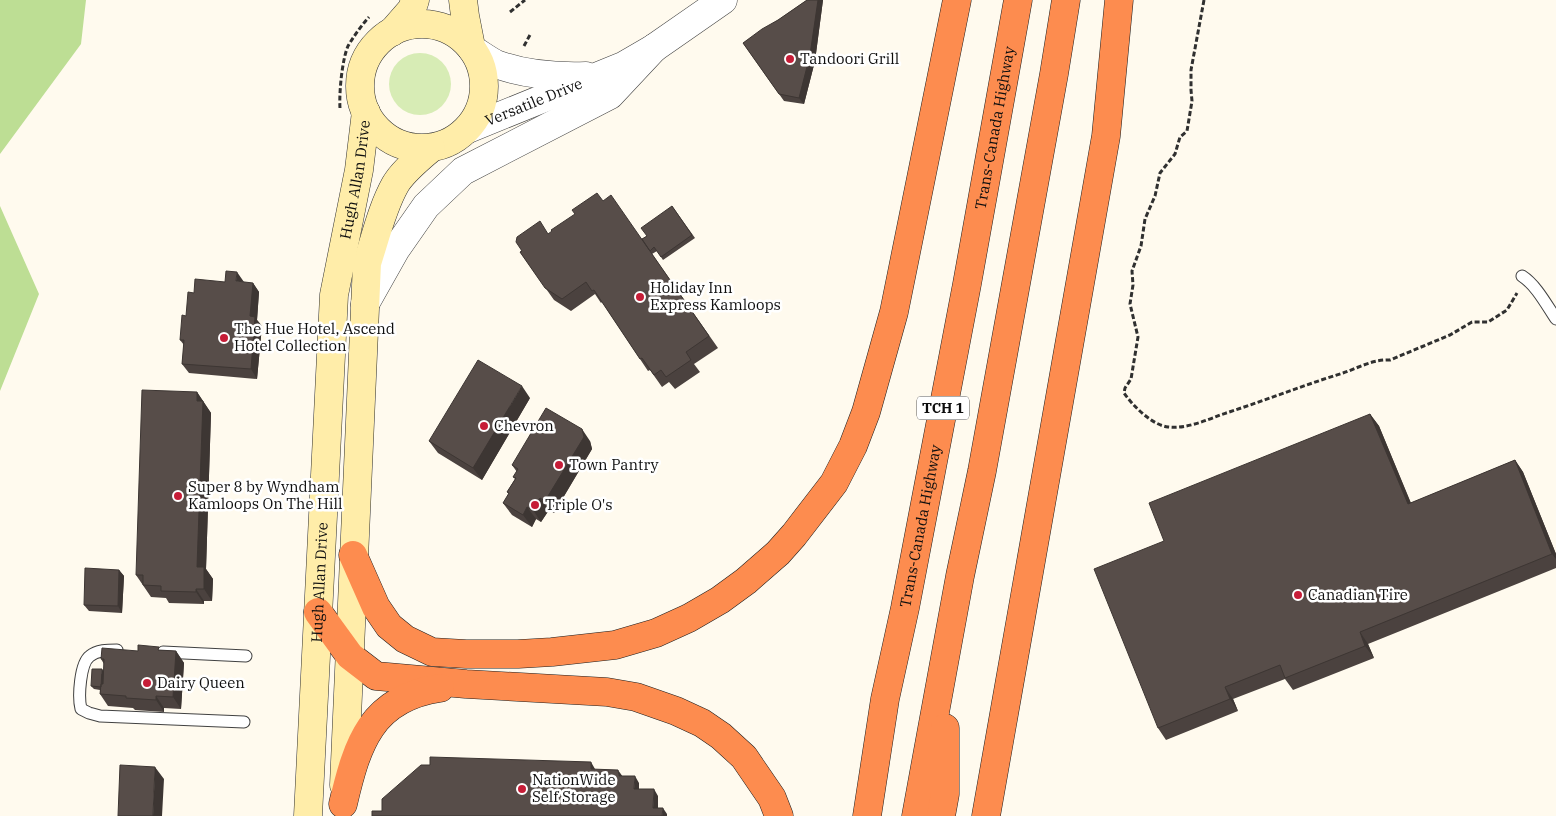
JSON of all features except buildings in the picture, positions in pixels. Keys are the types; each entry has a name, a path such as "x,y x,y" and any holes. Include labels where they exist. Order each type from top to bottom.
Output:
{"highway":[{"path":"353,555 376,607 389,626 399,635 432,652 483,654 552,652 606,646 656,633 690,618 720,600 778,553 834,482 853,446 866,412 894,312 957,0"},
{"name":"Trans-Canada Highway","path":"867,816 885,699 905,608 968,284 1018,0"},
{"name":"TCH 1","path":"916,816 987,442 1066,0"},
{"path":"986,816 1106,136 1119,0"},
{"path":"318,612 350,656 376,676 466,684 607,692 636,697 676,711 702,723 721,736 744,757 772,798 779,816"},
{"path":"941,816 944,794 945,656"},
{"path":"342,810 350,774 360,746 370,728 383,712 404,698 422,690 466,684"}],"main road":[{"path":"392,32 408,26 425,24 442,27 458,35 471,48 480,62 484,80 484,98 478,115 468,129 451,142 431,148 411,148 392,141 377,128 366,112 360,94 361,75 367,58 378,42 392,32 412,9 415,0"},
{"path":"464,0 471,48"},
{"name":"Hugh Allan Drive","path":"308,816 334,295 359,170 366,112"},
{"name":"Hugh Allan Drive","path":"342,810 367,264 395,184 431,148"}],"street":[{"name":"Versatile Drive","path":"468,129 623,66 654,48 723,0"},
{"name":"Versatile Drive","path":"471,48 494,63 519,71 546,76 600,76"},
{"path":"365,304 396,249 426,206 463,171 610,95 654,48"}],"lane":[{"path":"1522,276 1527,279 1556,318"},
{"path":"129,651 110,650 89,656 83,666 78,699 81,708 89,714 244,722"},
{"path":"149,652 246,656"}],"path":[{"path":"510,12 525,0"},
{"path":"1204,0 1191,70 1192,101 1187,131 1180,137 1175,154 1160,173 1155,196 1145,219 1141,246 1132,271 1133,285 1130,304 1138,337 1131,379 1124,393 1144,415 1168,427 1200,422 1379,359 1390,360 1450,335 1472,322 1488,322 1507,310 1518,292 1522,276"},
{"path":"523,48 531,33"}],"green space":[{"path":"0,0 86,0 81,44 0,154"},
{"path":"420,53 437,58 442,62 446,67 451,84 446,101 442,106 437,110 420,115 403,110 398,106 394,101 389,84 394,67 398,62 403,58"},
{"path":"0,206 39,294 0,391"}],"place":[{"name":"Tandoori Grill","path":"790,59"},
{"name":"Holiday Inn Express Kamloops","path":"640,297"},
{"name":"The Hue Hotel, Ascend Hotel Collection","path":"224,338"},
{"name":"Chevron","path":"484,426"},
{"name":"Town Pantry","path":"559,465"},
{"name":"Super 8 by Wyndham Kamloops On The Hill","path":"178,496"},
{"name":"Triple O's","path":"535,505"},
{"name":"Canadian Tire","path":"1298,595"},
{"name":"Dairy Queen","path":"147,683"},
{"name":"NationWide Self Storage","path":"522,789"}]}
